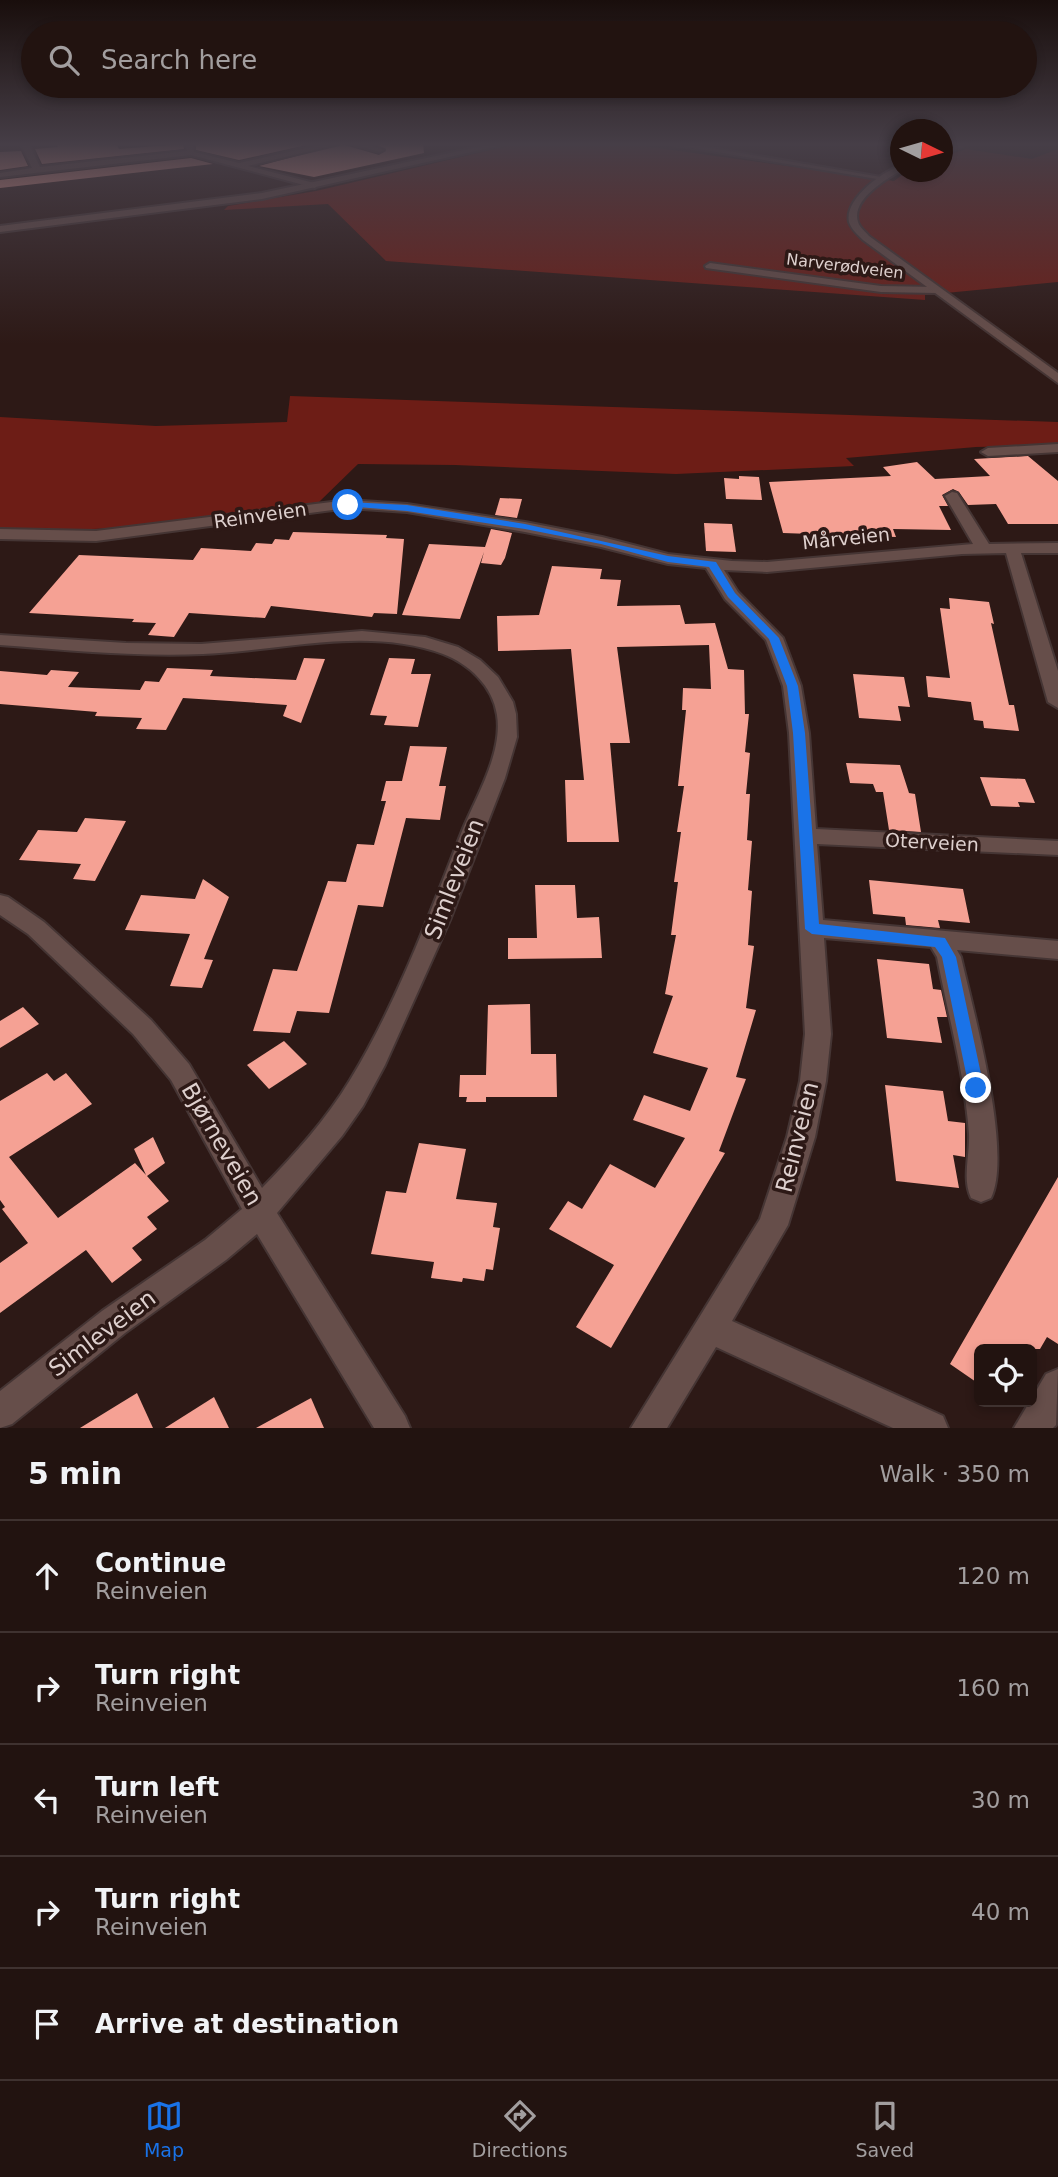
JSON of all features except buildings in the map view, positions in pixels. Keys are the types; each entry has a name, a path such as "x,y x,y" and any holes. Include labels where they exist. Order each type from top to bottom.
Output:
{"street":[{"path":"0,229 146,211"},
{"name":"Narverødveien","path":"856,211 853,219 855,226 866,238 1058,379"},
{"name":"Narverødveien","path":"710,266 873,288 936,290"},
{"path":"988,452 1058,448"},
{"path":"952,496 984,549"},
{"name":"Reinveien","path":"0,534 96,536 319,507 382,506 525,527 602,542 668,559 712,564 731,595 774,638 792,686 799,733 818,1034 813,1081 801,1137 773,1225 648,1428"},
{"path":"1012,548 1058,702"},
{"name":"Mårveien","path":"712,564 767,566 887,554 1058,548"},
{"name":"Simleveien","path":"0,640 204,649 359,637 392,638 450,650 483,670 495,682 505,706 508,729 495,774 436,930 387,1035 355,1095 312,1156 260,1211 225,1242 120,1318 0,1412"},
{"name":"Oterveien","path":"806,836 1058,848"},
{"name":"Bjørneveien","path":"0,903 46,937 142,1027 173,1063 393,1428"},
{"path":"812,929 1058,950"},
{"path":"940,942 949,957 976,1088 983,1135 981,1189"},
{"path":"710,1328 931,1428"},
{"path":"1031,1428 1044,1413 1058,1386"}],"shaded area":[{"path":"335,211 1058,211 1058,282 925,295 925,300 386,261"},
{"path":"290,396 1058,422 1058,445 976,447 846,458 854,466 676,474 358,464 319,502 122,528 33,531 0,529 0,417 156,426 287,422"}],"route":[{"path":"348,505 407,508 525,527 602,542 668,559 712,564 731,595 774,638 792,686 799,733 812,929 884,934 940,942 949,957 976,1088"}]}
